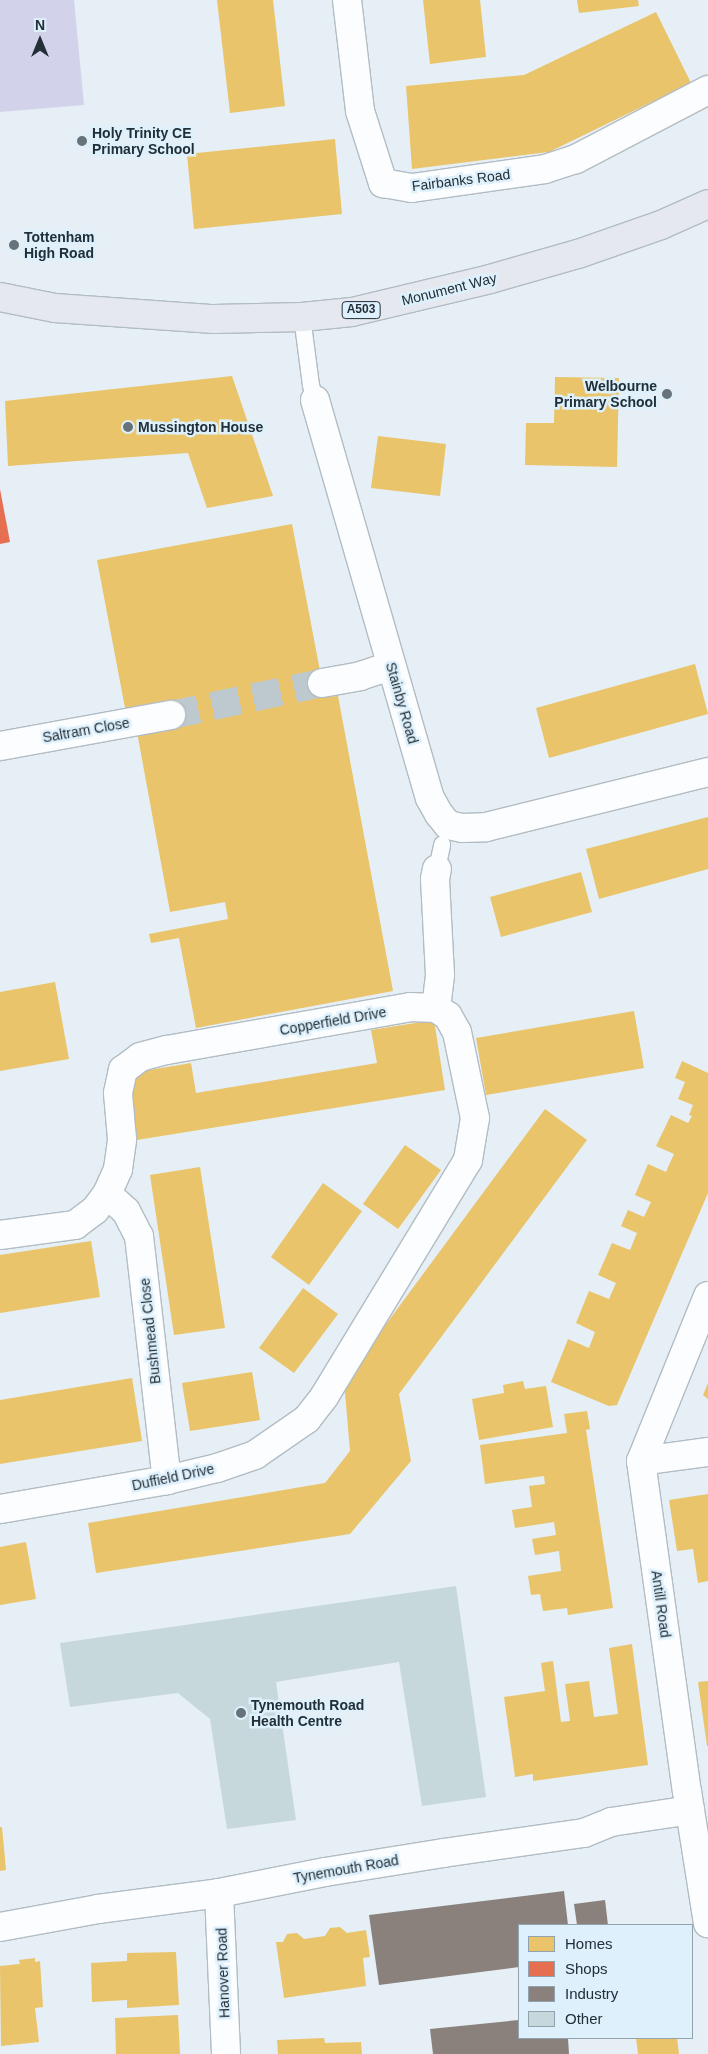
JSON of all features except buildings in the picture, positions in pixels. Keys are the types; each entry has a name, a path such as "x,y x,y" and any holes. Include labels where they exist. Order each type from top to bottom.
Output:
{"main road":[{"name":"Monument Way","path":"0,297 56,308 214,319 302,317 352,312 490,279 578,254 661,224 708,204"}],"street":[{"name":"Fairbanks Road","path":"347,0 360,111 383,183 412,188 545,169 576,159 708,90"},
{"name":"Stainby Road","path":"315,400 430,798 439,814 442,846"},
{"path":"322,683 360,676 391,666"},
{"name":"Saltram Close","path":"0,746 171,714"},
{"path":"436,1008 440,975 435,879 442,846 462,828 486,827 708,772"},
{"name":"Copperfield Drive","path":"0,1234 75,1225 95,1210 107,1194 118,1169 122,1138 118,1093 123,1070 140,1057 167,1050 410,1007 436,1008"},
{"name":"Duffield Drive","path":"0,1509 167,1480 217,1468 255,1455 307,1419 324,1397 363,1329 468,1160 475,1118 457,1032 448,1016 436,1008"},
{"name":"Bushmead Close","path":"107,1194 126,1211 139,1236 167,1480"},
{"path":"708,1296 641,1461 708,1452"},
{"name":"Antill Road","path":"641,1461 697,1823 708,1923"},
{"name":"Tynemouth Road","path":"0,1927 98,1909 219,1893 325,1872 584,1834 611,1822 697,1823"},
{"name":"Hanover Road","path":"219,1893 226,2054"}],"lane":[{"name":"Stainby Road","path":"302,317 311,385 315,400"}],"shaded area":[{"path":"0,0 74,0 84,105 0,112"}],"tunnel":[{"path":"171,715 322,683"}],"place":[{"name":"Holy Trinity CE Primary School","path":"82,141"},
{"name":"Tottenham High Road","path":"14,245"},
{"name":"Welbourne Primary School","path":"667,394"},
{"name":"Mussington House","path":"128,427"},
{"name":"Tynemouth Road Health Centre","path":"241,1713"}]}
